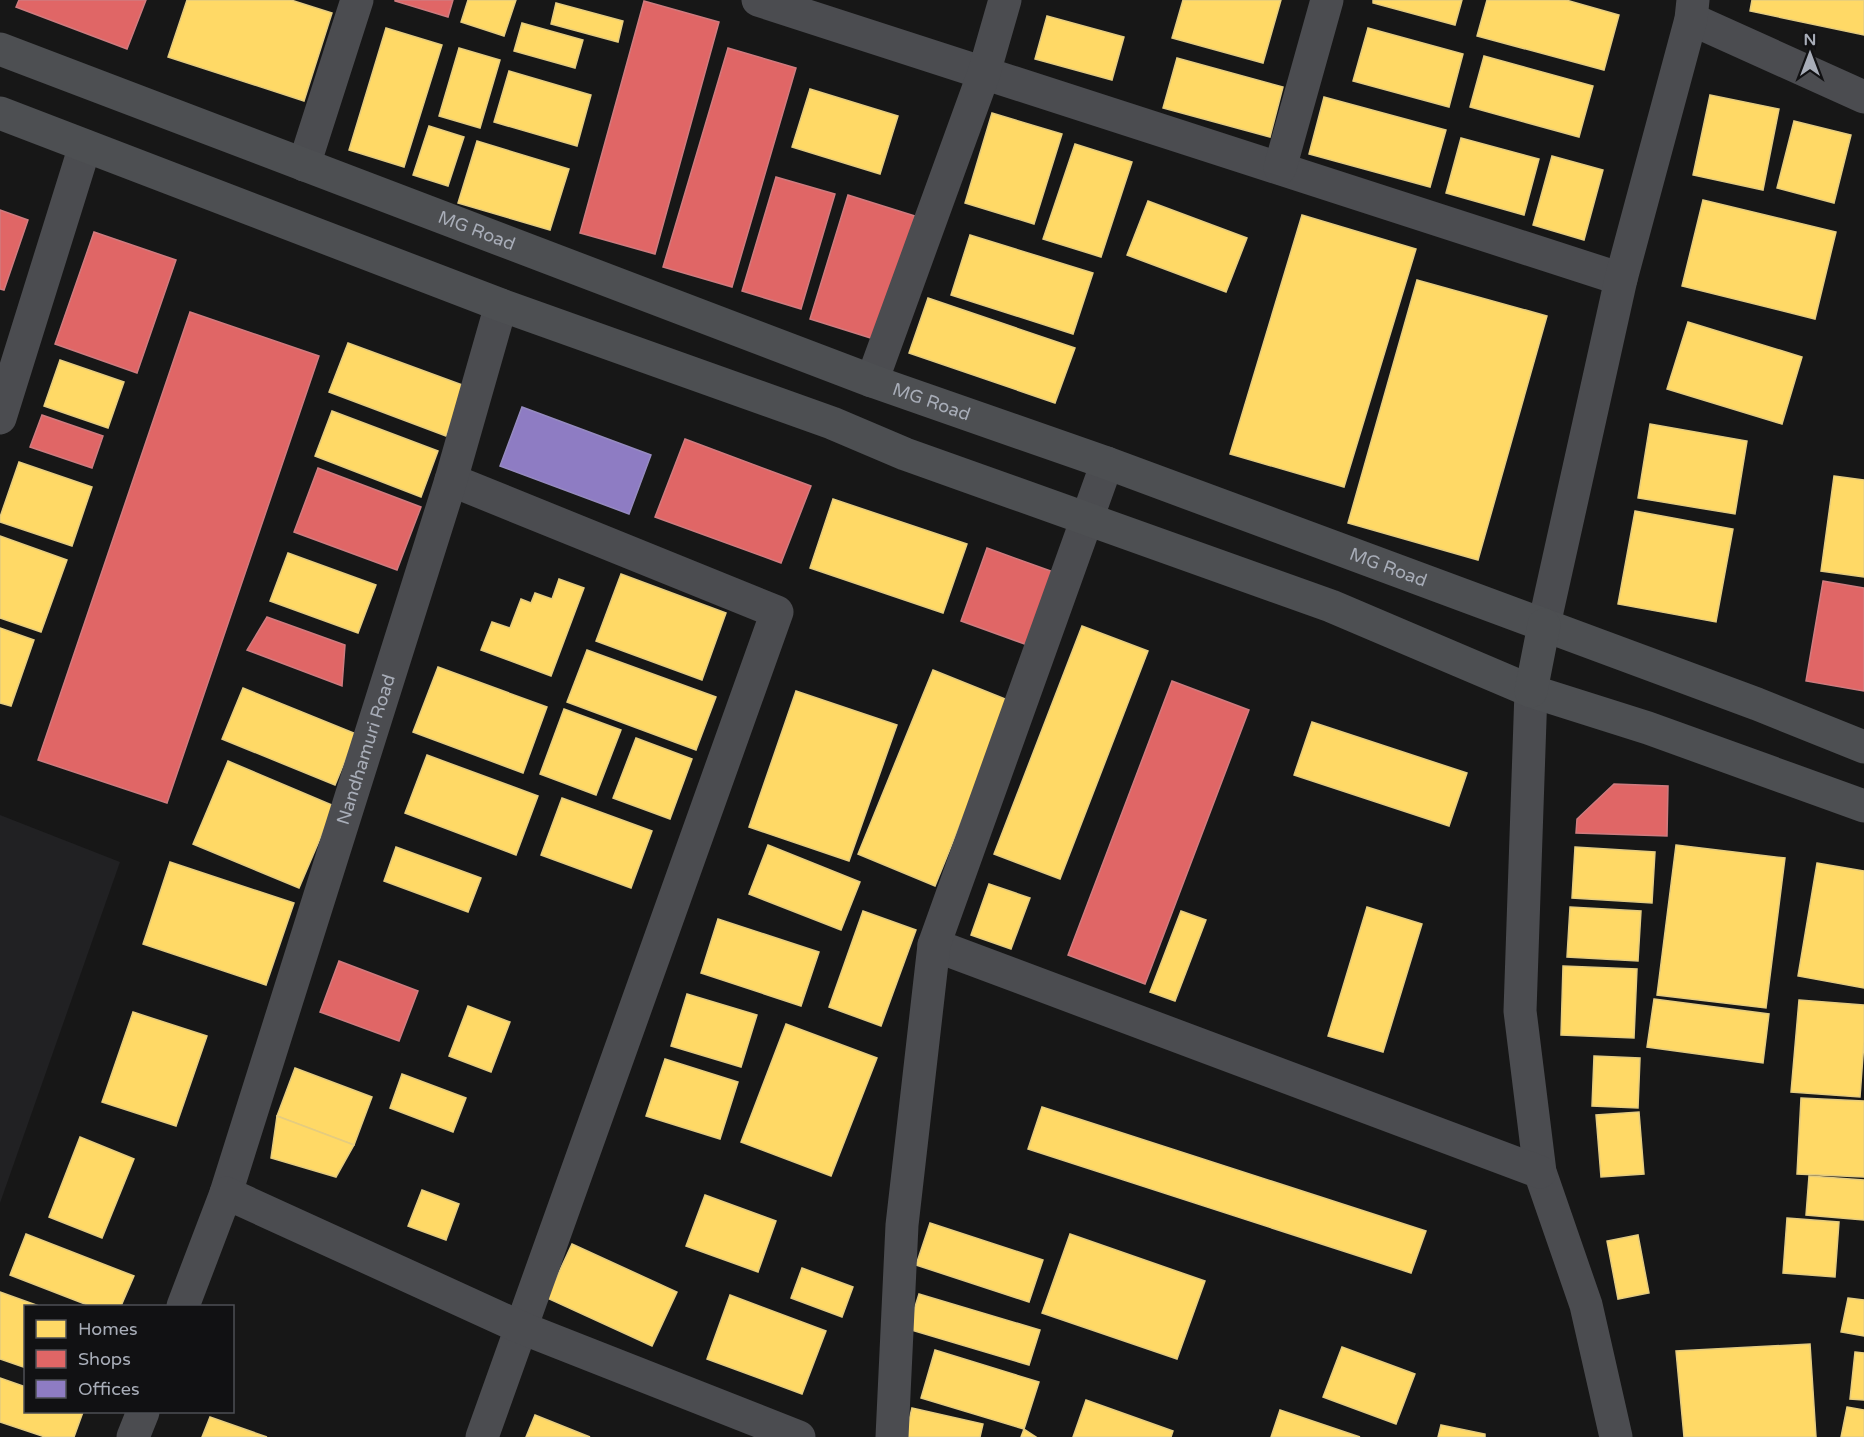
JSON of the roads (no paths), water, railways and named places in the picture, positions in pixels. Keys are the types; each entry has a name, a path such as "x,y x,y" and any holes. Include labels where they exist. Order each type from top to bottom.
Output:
{"main road":[{"name":"MG Road","path":"0,50 872,381 1107,463 1757,704 1864,747"},
{"path":"0,113 501,305 832,423 905,454 1331,606 1532,691 1648,728 1864,806"},
{"path":"1532,691 1544,625"}],"street":[{"path":"304,165 357,0"},
{"path":"758,0 1621,279"},
{"path":"872,381 984,73 1005,0"},
{"path":"1280,168 1327,0"},
{"path":"1544,625 1621,279 1692,9 1864,97"},
{"path":"0,418 85,146"},
{"name":"Nandhamuri Road","path":"183,1305 226,1193 451,480 501,305"},
{"path":"892,1437 902,1225 934,945 1107,463"},
{"path":"451,480 777,612 482,1437"},
{"path":"1532,691 1520,1011 1540,1172 1587,1305 1616,1437"},
{"path":"934,945 1540,1172"},
{"path":"226,1193 522,1328 799,1437"},
{"path":"133,1437 143,1413"}]}
